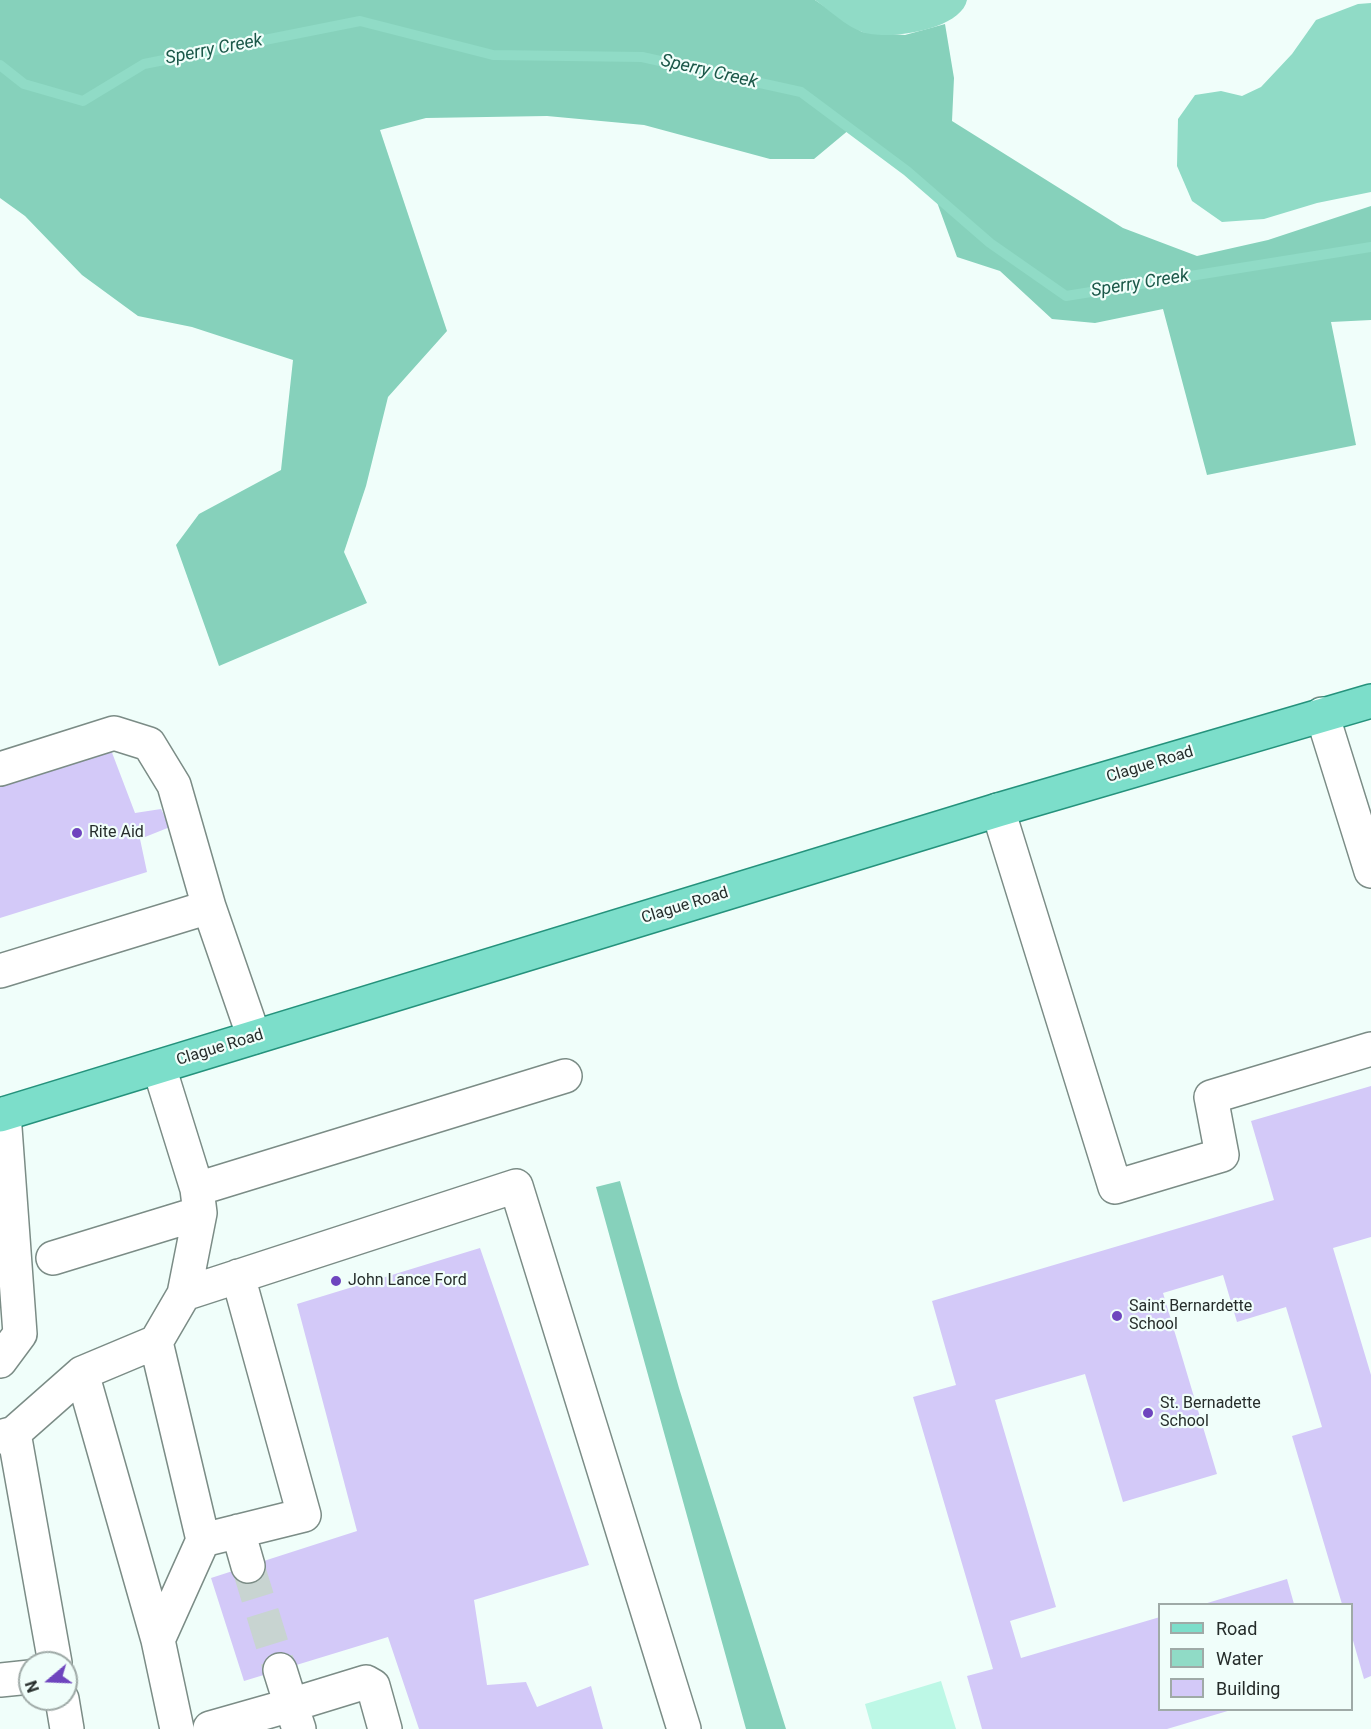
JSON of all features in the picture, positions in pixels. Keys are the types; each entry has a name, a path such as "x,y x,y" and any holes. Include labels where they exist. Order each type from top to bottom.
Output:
{"main road":[{"name":"Clague Road","path":"2,1114 998,810 1371,701"}],"lane":[{"path":"1322,714 1371,871"},
{"path":"0,769 114,733 149,744 174,785 209,907 254,1037"},
{"path":"998,810 1115,1187 1222,1155 1211,1097 1371,1049"},
{"path":"0,971 209,907"},
{"path":"53,1651 7,1435 82,1373 156,1342 184,1294 198,1201 159,1067"},
{"path":"54,1258 198,1201 565,1076"},
{"path":"0,1361 20,1334 7,1241 2,1114"},
{"path":"184,1294 516,1186 684,1729"},
{"path":"203,1540 304,1515 238,1276"},
{"path":"156,1342 203,1540 158,1640"},
{"path":"82,1373 158,1640 177,1729"},
{"path":"238,1531 248,1566"},
{"path":"280,1670 295,1717"},
{"path":"0,1680 18,1678"},
{"path":"209,1729 295,1717 366,1682 373,1686 385,1729"},
{"path":"64,1711 68,1729"}],"shaded area":[{"path":"0,0 815,0 862,32 905,35 945,24 954,78 952,121 1123,228 1197,256 1268,240 1371,206 1371,320 1331,322 1356,445 1207,475 1163,309 1095,323 1052,319 1000,271 957,257 934,194 850,129 814,159 770,159 644,125 547,116 426,118 380,130 447,331 388,397 366,486 344,552 367,603 219,666 176,545 199,514 281,470 293,360 192,327 138,316 82,275 25,216 0,198"},
{"path":"620,1181 679,1388 786,1729 746,1729 596,1187"},
{"path":"941,1681 956,1729 872,1729 865,1704"}],"water":[{"path":"815,0 967,0 962,10 952,19 938,26 922,31 888,35 862,32 844,22"},
{"path":"1371,3 1371,192 1317,203 1264,219 1222,222 1192,201 1177,166 1178,119 1195,95 1221,91 1242,96 1261,87 1292,54 1316,20 1358,4"}],"building":[{"name":"Rite Aid","path":"111,750 135,813 161,809 170,827 140,839 147,872 0,918 0,786"},
{"name":"St. Bernadette School","path":"1371,1086 1371,1237 1333,1248 1371,1375 1371,1676 1364,1679 1353,1640 1353,1603 1342,1603 1292,1436 1322,1427 1286,1307 1237,1322 1223,1275 1163,1293 1217,1474 1123,1502 1085,1374 995,1400 1056,1607 1010,1621 1021,1658 1158,1618 1158,1711 1228,1711 1167,1729 982,1729 967,1676 993,1669 913,1397 956,1385 932,1301 1274,1200 1251,1121"},
{"path":"480,1248 589,1565 474,1600 487,1685 526,1682 537,1707 591,1686 603,1729 419,1729 388,1637 244,1681 211,1578 357,1531 297,1304"},
{"path":"1287,1579 1294,1603 1207,1603"}],"waterway":[{"name":"Sperry Creek","path":"0,65 24,84 83,101 144,64 360,21 493,55 642,57 801,92 907,171 990,243 1066,296 1371,247"}],"tunnel":[{"path":"248,1566 280,1670"}],"place":[{"name":"Rite Aid","path":"77,833"},
{"name":"John Lance Ford","path":"336,1281"},
{"name":"Saint Bernardette School","path":"1117,1316"},
{"name":"St. Bernadette School","path":"1148,1413"}]}
